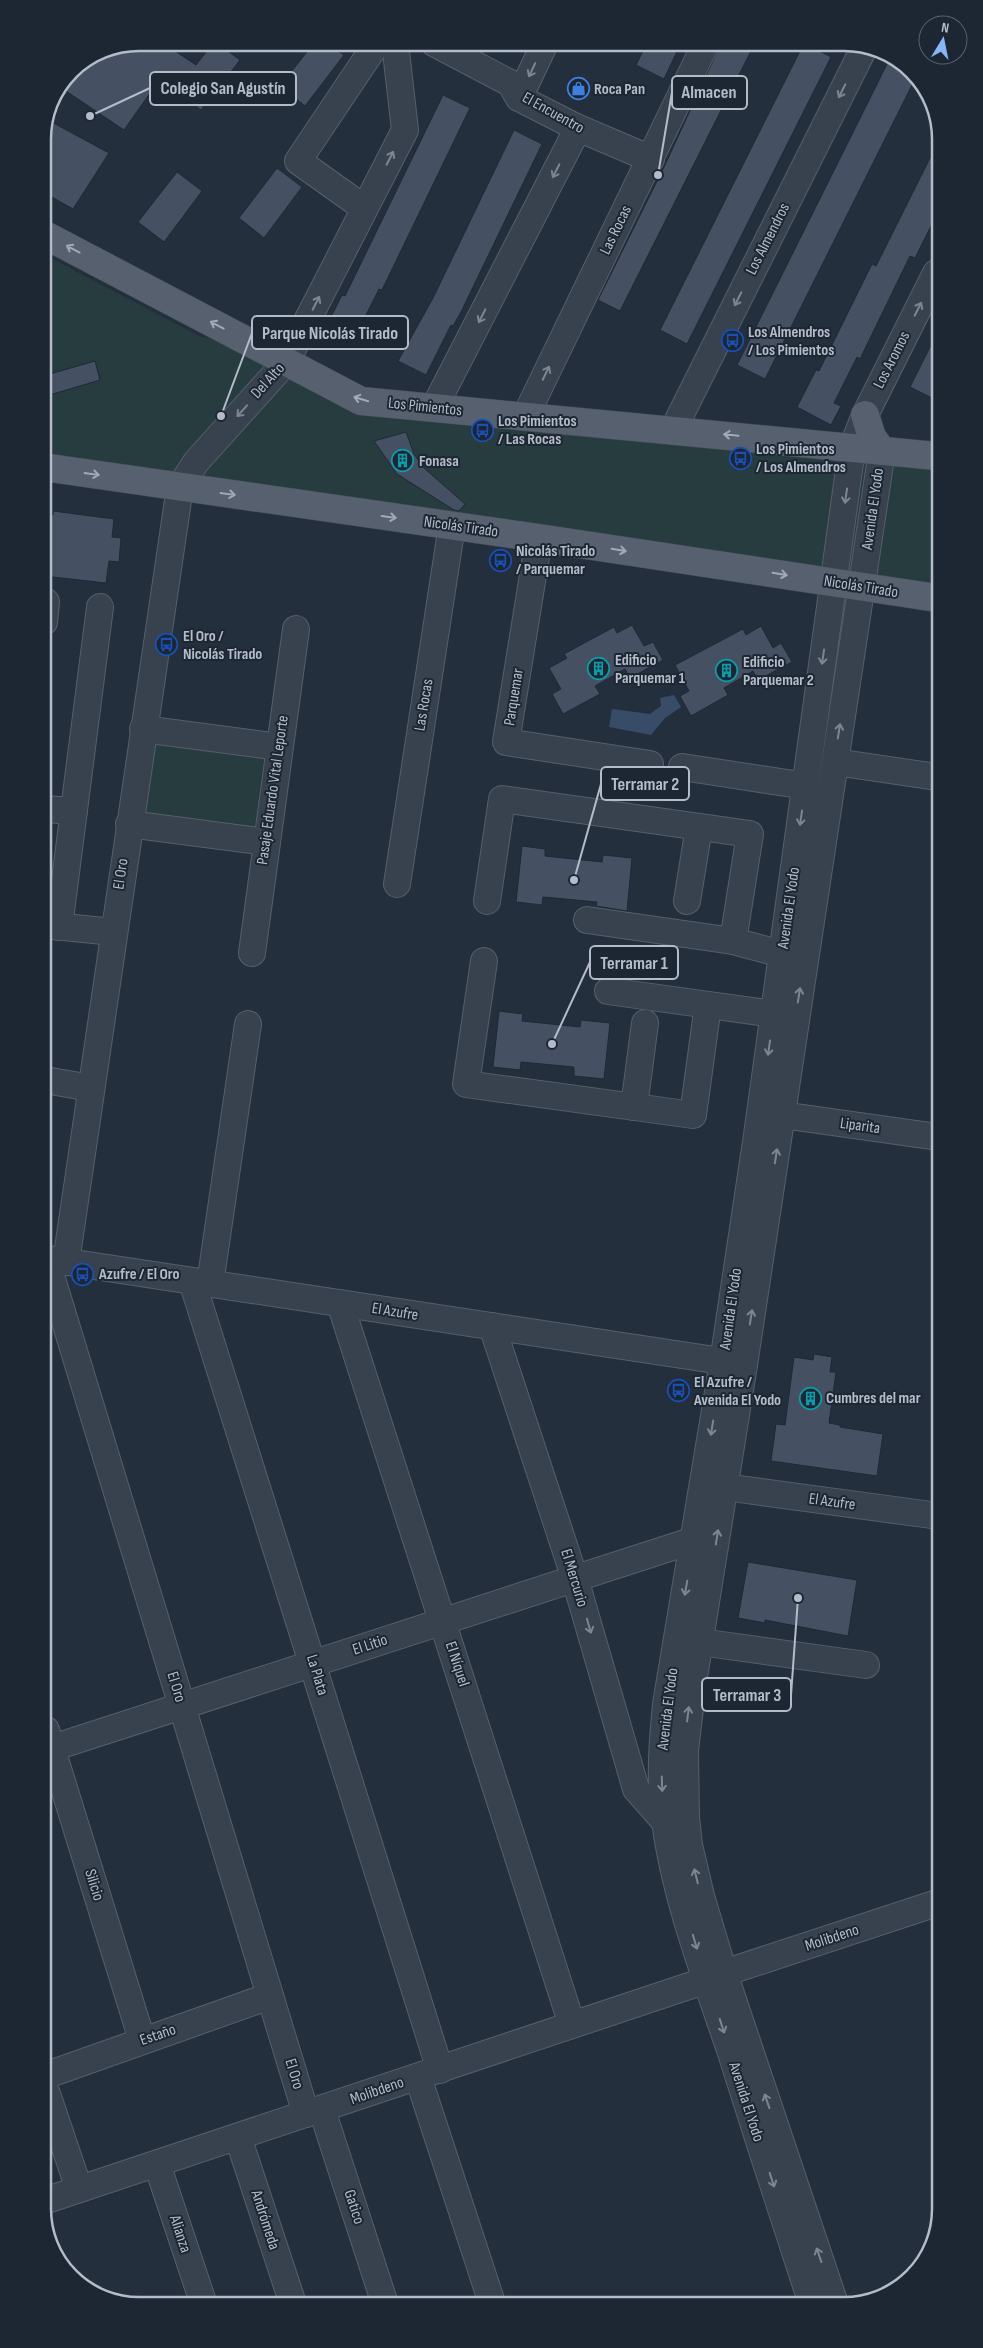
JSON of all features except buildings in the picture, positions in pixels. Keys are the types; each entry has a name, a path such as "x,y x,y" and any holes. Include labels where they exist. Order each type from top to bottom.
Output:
{"main road":[{"name":"Los Pimientos","path":"51,238 361,401 932,456"},
{"path":"865,415 872,437 882,451"},
{"name":"Nicolás Tirado","path":"51,468 452,525 932,597"}],"street":[{"path":"364,208 298,161 372,51"},
{"name":"Del Alto","path":"180,487 196,462 286,362 405,130 396,51"},
{"name":"El Encuentro","path":"449,51 510,83 519,98 578,128 651,159"},
{"path":"519,98 541,51"},
{"name":"Las Rocas","path":"525,417 702,51"},
{"name":"Los Almendros","path":"673,430 861,53"},
{"path":"434,408 578,128"},
{"name":"Los Aromos","path":"852,448 865,415 932,281"},
{"name":"Avenida El Yodo","path":"810,2297 715,1976 694,1871 686,1818 684,1750 725,1487 734,1364 774,1014 852,448"},
{"name":"Avenida El Yodo","path":"833,2297 715,1976 677,1880 665,1822 662,1781 666,1704 694,1540 734,1364 782,1115 882,451"},
{"name":"El Oro","path":"180,487 91,1088 52,1260 182,1706 270,1996 314,2112"},
{"name":"Las Rocas","path":"397,884 452,525"},
{"name":"Parquemar","path":"539,538 506,742 650,764"},
{"path":"100,607 74,811 52,926 113,932"},
{"name":"Pasaje Eduardo Vital Leporte","path":"252,953 296,628"},
{"path":"143,729 279,747"},
{"path":"835,762 932,776"},
{"path":"682,767 806,786"},
{"path":"487,901 502,799 750,834 733,941"},
{"path":"51,809 74,811"},
{"path":"129,824 266,842"},
{"path":"687,901 699,827"},
{"path":"587,920 733,941 782,954"},
{"path":"484,961 466,1084 693,1115 708,1005"},
{"path":"608,991 774,1014"},
{"path":"634,1107 645,1023"},
{"path":"201,1282 248,1024"},
{"path":"51,1081 91,1088"},
{"name":"Liparita","path":"782,1115 932,1136"},
{"name":"El Azufre","path":"52,1260 734,1364"},
{"name":"La Plata","path":"201,1282 313,1664 429,2074"},
{"name":"El Níquel","path":"340,1303 572,2026"},
{"name":"El Mercurio","path":"492,1326 575,1579 636,1789 665,1822"},
{"name":"El Azufre","path":"725,1487 932,1515"},
{"name":"El Litio","path":"51,1742 182,1706 694,1540"},
{"path":"700,1642 866,1665"},
{"name":"Silicio","path":"51,1752 142,2040"},
{"name":"Molibdeno","path":"51,2199 932,1905"},
{"name":"Estaño","path":"51,2074 270,1996"},
{"path":"429,2074 490,2297"},
{"path":"51,2106 79,2189"},
{"name":"Gatico","path":"314,2112 382,2297"},
{"name":"Andrómeda","path":"238,2137 291,2297"},
{"name":"Alianza","path":"157,2164 201,2297"}],"green space":[{"path":"51,258 201,337 222,340 297,381 932,465 932,584 51,457"},
{"path":"152,743 264,757 255,828 143,814"}],"water":[{"path":"674,695 681,707 665,718 651,735 609,727 612,709 650,714 661,706 660,698"}],"place":[{"name":"Roca Pan","path":"578,89"},
{"name":"Colegio San Agustín","path":"90,116"},
{"name":"Almacen","path":"658,175"},
{"name":"Los Almendros / Los Pimientos","path":"732,341"},
{"name":"Parque Nicolás Tirado","path":"221,416"},
{"name":"Los Pimientos / Las Rocas","path":"482,430"},
{"name":"Los Pimientos / Los Almendros","path":"740,458"},
{"name":"Fonasa","path":"403,461"},
{"name":"Nicolás Tirado / Parquemar","path":"500,560"},
{"name":"El Oro / Nicolás Tirado","path":"167,645"},
{"name":"Edificio Parquemar 1","path":"599,669"},
{"name":"Edificio Parquemar 2","path":"727,671"},
{"name":"Terramar 2","path":"574,880"},
{"name":"Terramar 1","path":"552,1044"},
{"name":"Azufre / El Oro","path":"83,1274"},
{"name":"El Azufre / Avenida El Yodo","path":"678,1391"},
{"name":"Cumbres del mar","path":"810,1398"},
{"name":"Terramar 3","path":"798,1598"}]}
